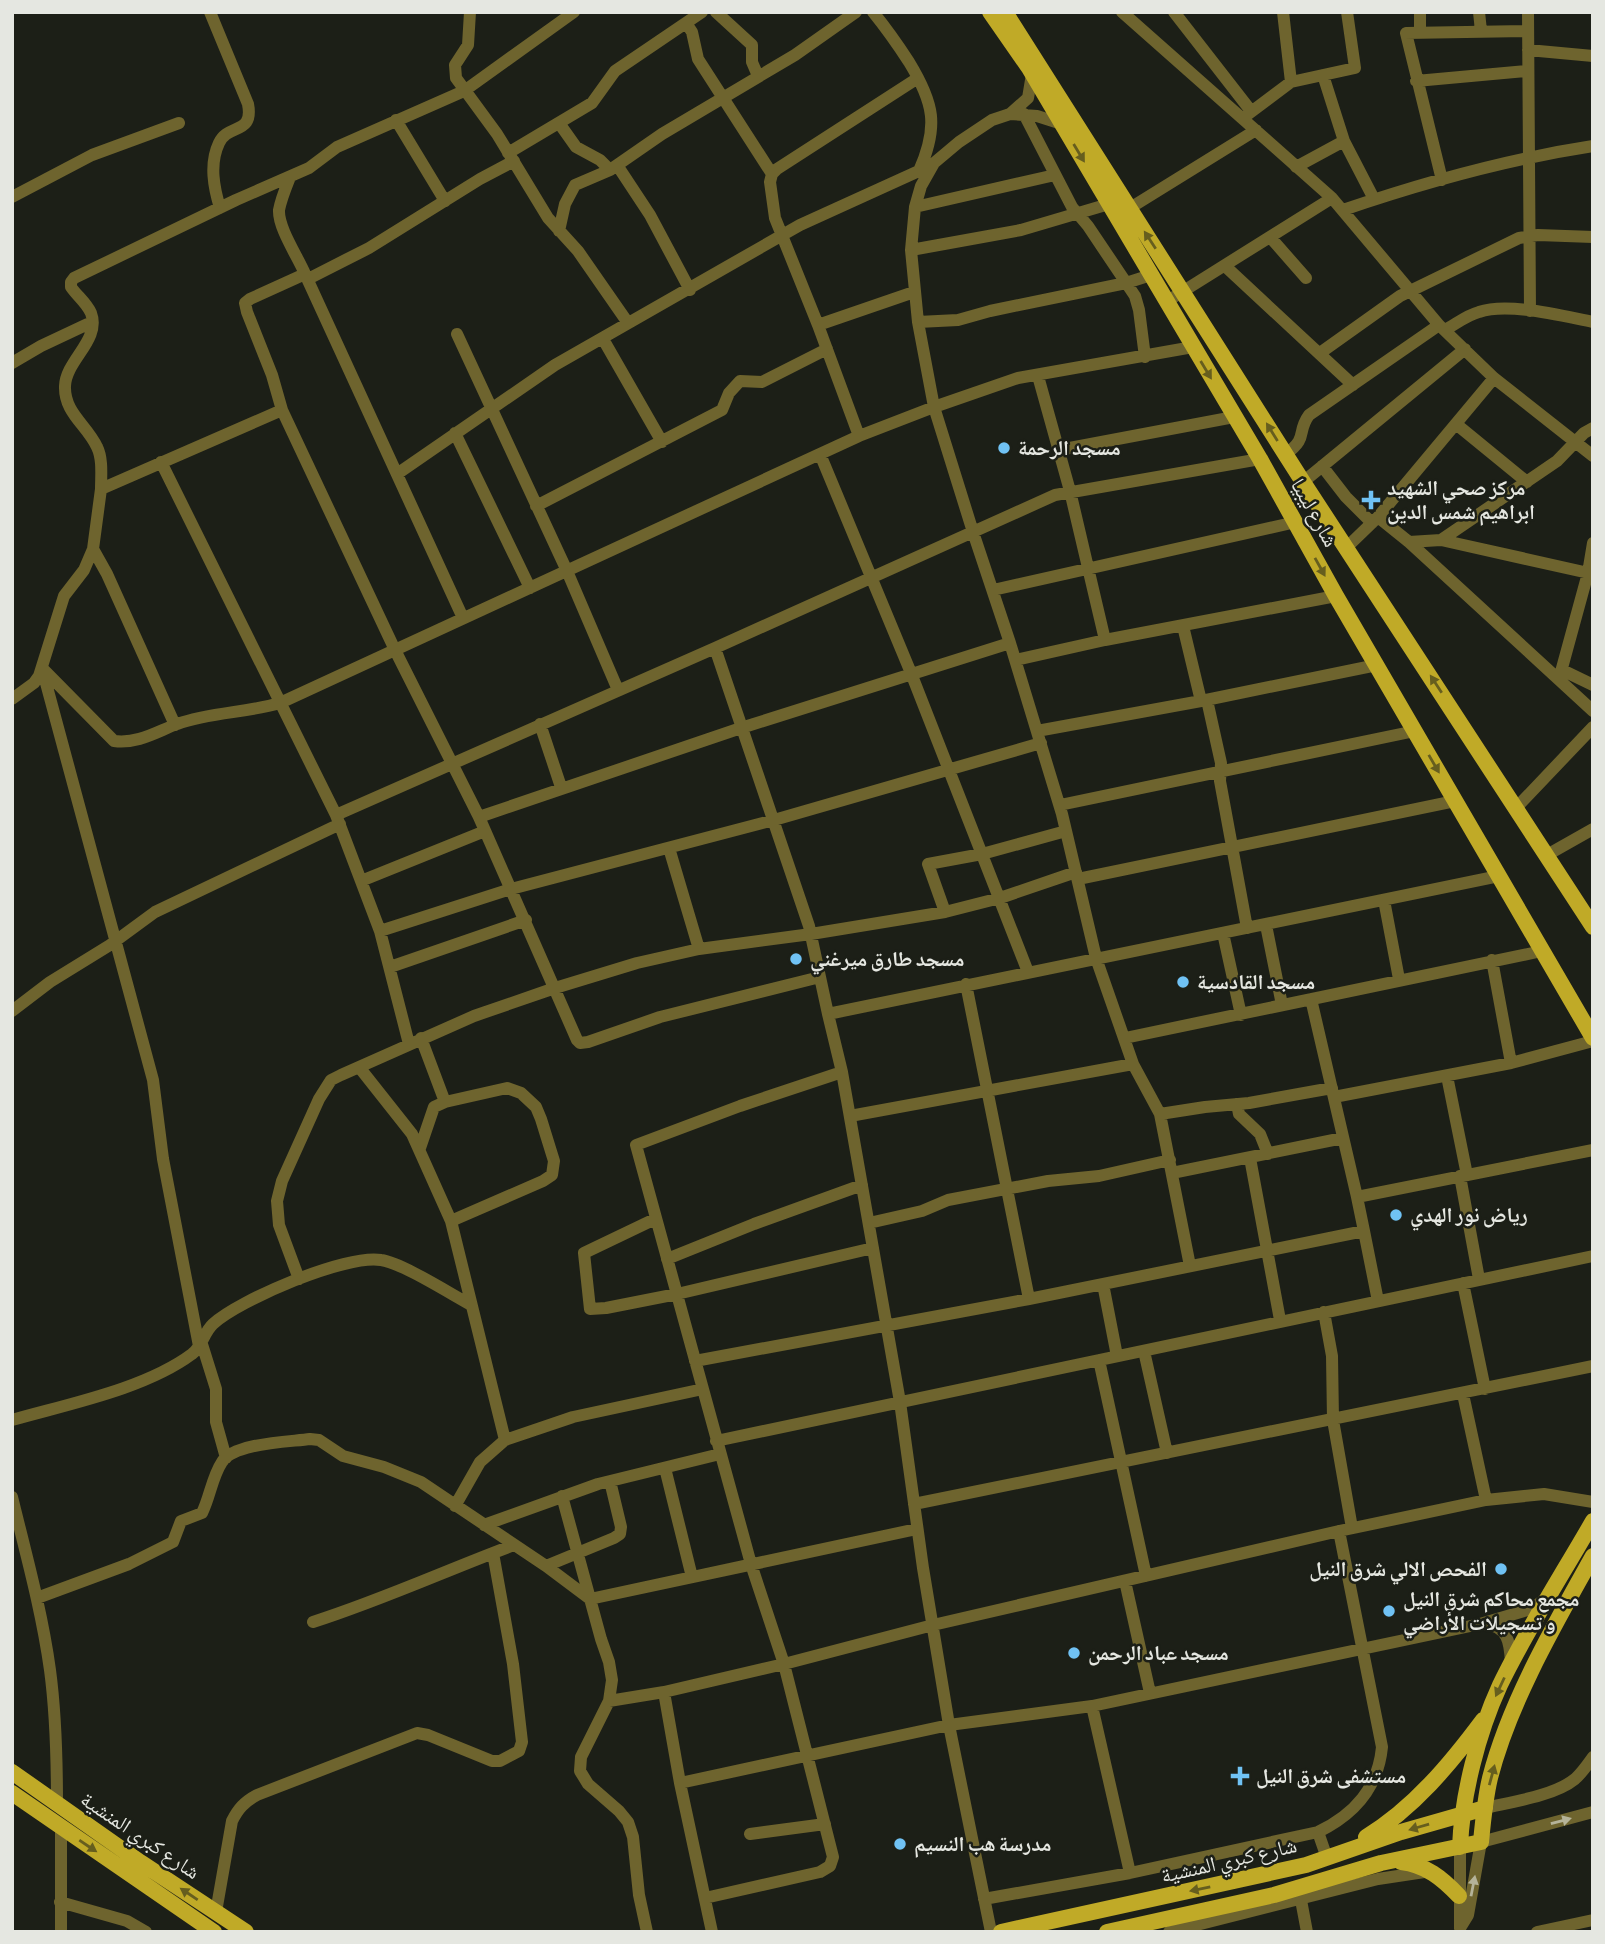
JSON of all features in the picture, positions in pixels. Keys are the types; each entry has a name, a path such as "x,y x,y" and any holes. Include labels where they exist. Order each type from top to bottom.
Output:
{"main road":[{"name":"شارع ليبيا","path":"990,12 1032,74 1296,522 1336,596 1593,1040"},
{"name":"شارع ليبيا","path":"1005,12 1303,482 1593,927"},
{"path":"1460,1847 1461,1814 1489,1712 1511,1664 1593,1521"},
{"path":"1482,1842 1493,1768 1548,1635 1593,1556"},
{"path":"1334,1856 1373,1834 1398,1814 1441,1771 1489,1712"},
{"name":"شارع كبري المنشية","path":"12,1772 246,1932"},
{"name":"شارع كبري المنشية","path":"12,1793 214,1932"},
{"name":"شارع كبري المنشية","path":"1001,1932 1274,1873 1485,1808"},
{"name":"شارع كبري المنشية","path":"1107,1932 1274,1895 1381,1863 1482,1842"},
{"path":"1381,1863 1414,1864 1432,1871 1459,1896"}],"street":[{"path":"210,12 250,113 246,124 221,140 218,145 213,177 220,208"},
{"path":"470,12 468,45 454,70 464,91 511,157 548,218 578,251 628,323"},
{"path":"12,699 34,683 42,668 64,596 84,570 93,549 101,489 101,457 98,448 70,409 65,386 67,371 90,337 93,323 85,302 71,287 74,278 290,177 315,164 337,147 464,91 574,12"},
{"path":"702,12 615,71 592,103 445,201 369,248 307,277 250,299 246,303 247,312 272,375 282,411 395,650 479,817 580,1043 660,1017 820,977"},
{"path":"559,231 565,204 575,185 613,168 723,97 795,55 856,12"},
{"path":"873,12 918,78 930,103 932,121 929,145 919,171"},
{"path":"1122,12 1247,114"},
{"path":"1174,12 1256,130 1332,198 1442,328 1494,378 1593,456"},
{"path":"1283,12 1291,82"},
{"path":"1247,114 1291,82 1355,68 1346,12"},
{"path":"1420,12 1420,31"},
{"path":"1479,12 1481,31"},
{"path":"1528,12 1530,311"},
{"path":"721,13 752,45 752,62 758,76"},
{"path":"686,23 692,34 698,59 772,174 770,196 782,235 859,436"},
{"path":"1442,180 1405,35 1409,31 1527,31"},
{"path":"1528,50 1593,56"},
{"path":"1416,81 1527,71"},
{"path":"1010,114 1028,98 1032,74"},
{"path":"1323,75 1344,141 1374,199"},
{"path":"772,174 918,78"},
{"path":"397,474 555,365 782,235 842,204 934,163 992,120 1010,114 1024,114 1062,124"},
{"path":"1024,114 1077,215 1126,283 1138,306 1145,357"},
{"path":"396,120 445,201"},
{"path":"12,197 92,156 179,123"},
{"path":"559,123 576,148 613,168 650,215 690,290"},
{"path":"1130,208 1256,130"},
{"path":"1296,167 1344,141"},
{"path":"1343,210 1529,156 1593,146"},
{"path":"934,163 921,186 915,207 911,250 918,322 934,407 1060,805 1096,958 1133,1064 1160,1114 1190,1266"},
{"path":"915,207 1055,175"},
{"path":"290,177 279,208 283,229 463,618"},
{"path":"1166,302 1332,198"},
{"path":"911,250 1021,230 1109,204"},
{"path":"1270,237 1306,278"},
{"path":"1320,353 1410,291 1519,238 1593,237"},
{"path":"1225,266 1353,385"},
{"path":"918,322 958,320 1126,283 1151,275"},
{"path":"818,325 914,292"},
{"path":"1286,454 1300,442 1307,417 1442,328 1483,310 1530,311 1593,322"},
{"path":"12,363 41,346 93,323"},
{"path":"457,334 567,571 618,690"},
{"path":"603,339 662,442"},
{"path":"42,668 114,741 143,739 175,725 212,714 252,710 280,703 859,436 1014,380 1193,347"},
{"path":"536,506 722,410 729,393 740,382 762,382 827,349"},
{"path":"1303,482 1465,349"},
{"path":"1038,376 1070,491 1105,640"},
{"path":"1347,547 1375,520 1494,378"},
{"path":"101,489 282,411"},
{"path":"1059,450 1234,417"},
{"path":"1456,424 1527,482"},
{"path":"1441,540 1557,461 1584,433 1593,428"},
{"path":"455,433 530,588"},
{"path":"820,454 911,673 1028,972"},
{"path":"12,1012 50,982 117,940 155,912 220,882 338,819 540,724 1055,495 1259,459"},
{"path":"161,462 338,819 380,931 415,1041 445,1102"},
{"path":"1322,466 1346,497 1409,542 1560,675 1593,711"},
{"path":"993,590 1296,522"},
{"path":"1409,542 1441,540 1590,574"},
{"path":"1560,675 1590,574 1593,543"},
{"path":"93,549 107,574 175,725"},
{"path":"1016,660 1105,640 1336,596"},
{"path":"1183,626 1221,763 1220,781 1247,928"},
{"path":"479,817 741,728 1010,643"},
{"path":"715,648 811,934 842,1072 900,1402 917,1529 949,1725 991,1932"},
{"path":"380,931 511,889 774,820 948,770 1039,737 1377,665"},
{"path":"42,668 153,1080 163,1159 200,1343 216,1389 216,1422 226,1458"},
{"path":"1560,675 1593,685"},
{"path":"540,724 561,788"},
{"path":"1517,807 1593,727"},
{"path":"1060,805 1415,731"},
{"path":"299,1279 276,1212 282,1181 325,1088 331,1080 474,1016 637,963 699,949 945,912 1077,876 1455,801"},
{"path":"1547,855 1593,829"},
{"path":"361,881 485,831"},
{"path":"945,912 928,864 1066,831"},
{"path":"669,848 699,949"},
{"path":"828,1014 1499,876"},
{"path":"1384,900 1399,979"},
{"path":"390,967 526,920"},
{"path":"1266,925 1282,1005"},
{"path":"1223,933 1241,1015"},
{"path":"1125,1038 1542,951"},
{"path":"1492,960 1511,1063"},
{"path":"966,984 1029,1299"},
{"path":"1311,999 1378,1301"},
{"path":"1160,1114 1447,1076 1511,1063 1593,1040"},
{"path":"850,1116 1133,1064"},
{"path":"359,1068 398,1115 420,1148 450,1221 505,1440"},
{"path":"705,1898 820,1872 830,1866 833,1857 784,1664 751,1564 636,1145 842,1072"},
{"path":"1447,1076 1479,1279"},
{"path":"420,1148 434,1107 445,1102 507,1088 521,1093 536,1107 541,1119 554,1161 553,1171 548,1178 450,1221"},
{"path":"1237,1104 1240,1114 1260,1134 1268,1154"},
{"path":"869,1223 922,1211 948,1200 1008,1188 1250,1158 1343,1138"},
{"path":"1357,1197 1593,1150"},
{"path":"1250,1158 1280,1320"},
{"path":"667,1259 862,1185"},
{"path":"655,1219 584,1253 588,1306 592,1309 677,1294 873,1248"},
{"path":"695,1361 1029,1299 1364,1231"},
{"path":"12,1419 140,1382 192,1354 215,1322 243,1305 299,1279 346,1263 381,1260 471,1304"},
{"path":"484,1525 562,1496 665,1468 718,1447 900,1402 1479,1279 1592,1260"},
{"path":"1463,1283 1485,1389"},
{"path":"1103,1284 1118,1356"},
{"path":"984,1899 1130,1873 1318,1832 1331,1826 1356,1806 1370,1788 1380,1768 1382,1747 1345,1530 1333,1420 1332,1356 1324,1312"},
{"path":"1144,1350 1167,1453"},
{"path":"1099,1360 1146,1576"},
{"path":"914,1504 1593,1366"},
{"path":"454,1506 480,1462 505,1440 569,1418 703,1388"},
{"path":"1463,1394 1486,1500"},
{"path":"37,1598 129,1564 173,1542 181,1521 202,1513 220,1465 226,1458 252,1447 318,1440 343,1456 384,1467 421,1482 590,1599 917,1529"},
{"path":"665,1468 692,1577"},
{"path":"545,1566 620,1534 621,1527 610,1481"},
{"path":"609,1701 664,1692 933,1625 1486,1500 1544,1494 1593,1503"},
{"path":"562,1496 610,1662 612,1680 609,1701 585,1747 580,1771 588,1784 628,1822 647,1932"},
{"path":"12,1497 37,1598 50,1668 55,1712 57,1804"},
{"path":"313,1622 365,1606 514,1545"},
{"path":"216,1912 232,1821 237,1810 246,1801 417,1733 492,1761 500,1761 519,1751 522,1742 513,1664 493,1553"},
{"path":"1125,1581 1150,1693"},
{"path":"680,1783 949,1725 1093,1706 1480,1624 1531,1609 1549,1597"},
{"path":"1480,1624 1498,1626 1504,1630 1509,1640 1511,1664"},
{"path":"664,1692 680,1783 712,1932"},
{"path":"1093,1706 1130,1873"},
{"path":"1485,1808 1534,1797 1561,1787 1576,1779 1593,1757"},
{"name":"شارع كبري المنشية","path":"1482,1842 1593,1812"},
{"path":"750,1834 825,1824"},
{"path":"61,1828 61,1932"},
{"path":"1318,1832 1334,1856"},
{"path":"1460,1930 1468,1915 1482,1842"},
{"path":"1460,1847 1460,1930"},
{"path":"1177,1931 1378,1879 1432,1871"},
{"path":"1301,1900 1307,1932"},
{"path":"60,1902 127,1921 146,1932"},
{"path":"1537,1932 1593,1920"}],"place":[{"name":"مسجد الرحمة","path":"1004,448"},
{"name":"مركز صحي الشهيد ابراهيم شمس الدين","path":"1371,500"},
{"name":"مسجد طارق ميرغني","path":"796,959"},
{"name":"مسجد القادسية","path":"1183,982"},
{"name":"رياض نور الهدي","path":"1396,1215"},
{"name":"الفحص الالي شرق النيل","path":"1501,1569"},
{"name":"مجمع محاكم شرق النيل و تسجيلات الأراضي","path":"1389,1611"},
{"name":"مسجد عباد الرحمن","path":"1074,1653"},
{"name":"مستشفى شرق النيل","path":"1240,1776"},
{"name":"مدرسة هب النسيم","path":"900,1844"}]}
